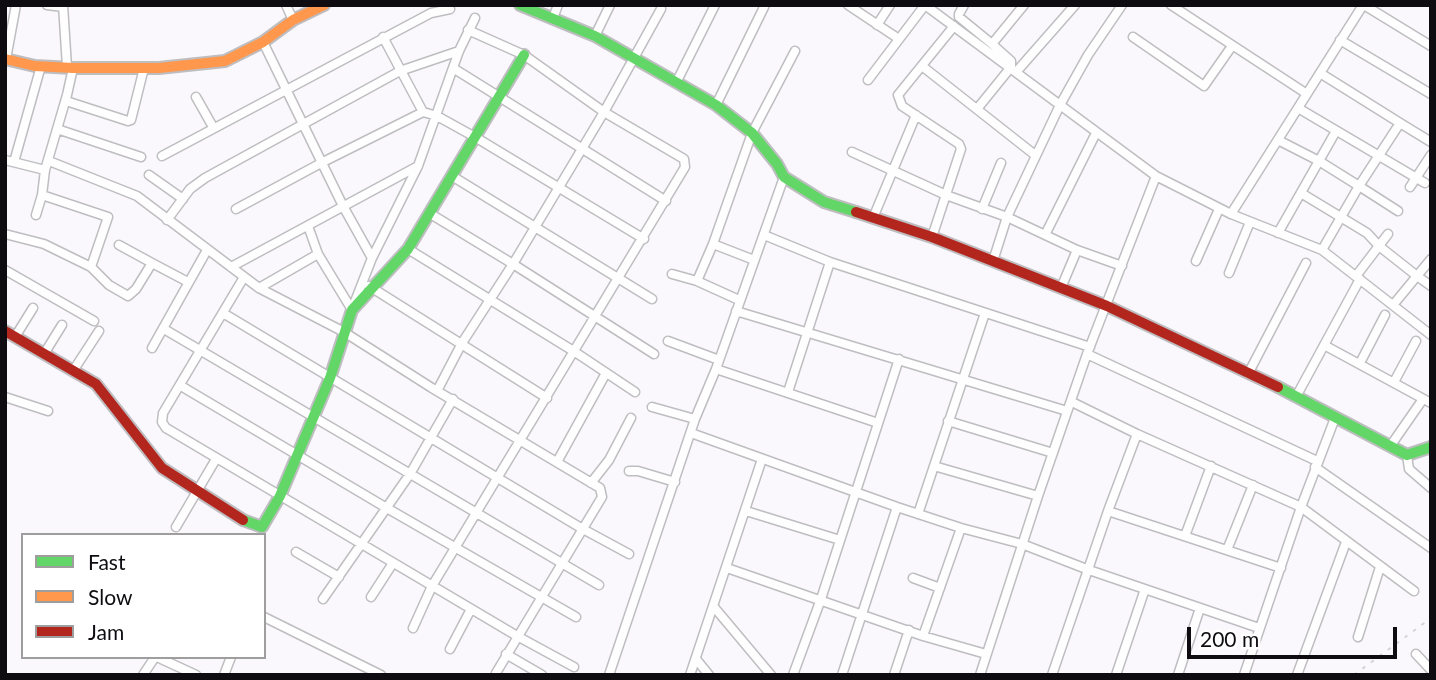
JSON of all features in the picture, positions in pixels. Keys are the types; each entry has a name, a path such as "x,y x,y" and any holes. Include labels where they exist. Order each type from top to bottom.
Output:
{"street":[{"path":"16,5 6,59 41,66 144,68 225,61 263,42 293,20 324,5"},
{"path":"36,215 45,170 66,101 70,67 63,6 47,5"},
{"path":"286,5 293,20"},
{"path":"520,5 595,36 677,81 716,106 752,133 785,177 824,202 932,237 1107,306 1297,395 1407,455 1431,447"},
{"path":"554,18 558,5"},
{"path":"595,36 610,5"},
{"path":"677,81 715,5"},
{"path":"716,106 765,5"},
{"path":"848,5 899,39"},
{"path":"877,26 890,5"},
{"path":"868,80 925,5 1156,176 1231,215 1322,250 1431,335"},
{"path":"964,5 959,17 1010,61 1014,69"},
{"path":"992,44 1024,5"},
{"path":"977,110 1074,5"},
{"path":"993,261 1007,217 1060,105 1088,55 1122,5"},
{"path":"1171,5 1307,94"},
{"path":"1231,215 1363,5 1431,46"},
{"path":"162,156 213,127 286,92 383,37 431,13 450,9"},
{"path":"437,391 462,343 536,227 604,112 661,9"},
{"path":"33,308 10,334 96,384 162,468 256,527 262,527 280,496 330,378 363,280 418,166 459,51 475,18"},
{"path":"932,237 961,149 959,144 902,106 898,95 954,26"},
{"path":"413,628 432,586 644,239 685,167 684,159 604,112 524,55 468,30"},
{"path":"383,37 423,112"},
{"path":"1133,37 1204,86 1232,46"},
{"path":"1340,40 1431,94"},
{"path":"263,42 302,125 372,258"},
{"path":"167,220 190,189 205,178 400,71 459,51"},
{"path":"697,281 713,244 752,133 794,51"},
{"path":"352,310 372,290 384,272 408,249 524,55"},
{"path":"41,66 10,161 45,170"},
{"path":"922,66 1035,155"},
{"path":"66,101 131,120 144,68"},
{"path":"453,68 666,201"},
{"path":"1320,73 1431,142"},
{"path":"196,96 213,127"},
{"path":"1298,108 1425,183"},
{"path":"236,209 423,112 437,116 475,137 644,239"},
{"path":"873,219 916,115"},
{"path":"1322,250 1400,123"},
{"path":"57,129 141,157"},
{"path":"1278,233 1336,131"},
{"path":"1045,235 1096,133"},
{"path":"1278,140 1398,211"},
{"path":"852,152 946,195 1007,217 1077,250 1122,266"},
{"path":"1409,187 1431,155"},
{"path":"48,161 137,196 259,288 344,332 600,488 602,497 496,673"},
{"path":"982,209 1001,163"},
{"path":"231,267 418,166"},
{"path":"149,175 183,199"},
{"path":"453,176 652,299"},
{"path":"980,675 1089,350 1156,176"},
{"path":"609,675 695,419 785,177"},
{"path":"1301,193 1367,233 1379,246 1431,286"},
{"path":"42,195 108,216 91,267"},
{"path":"1196,261 1219,209"},
{"path":"429,213 654,354"},
{"path":"1228,273 1250,222"},
{"path":"308,226 318,254 352,310"},
{"path":"5,234 44,244 91,267 109,285 128,296 136,289 152,264"},
{"path":"764,234 830,262 1089,350 1316,464 1431,548"},
{"path":"1297,395 1358,278 1388,234"},
{"path":"713,244 754,260"},
{"path":"119,245 188,282"},
{"path":"408,249 635,392"},
{"path":"152,348 207,250"},
{"path":"1061,288 1077,250"},
{"path":"259,288 318,254"},
{"path":"1393,305 1431,259"},
{"path":"788,392 830,262"},
{"path":"1248,374 1306,262"},
{"path":"5,270 94,321"},
{"path":"672,274 697,281 739,300"},
{"path":"244,277 163,413 166,428 471,610 575,667"},
{"path":"363,280 372,290 462,343 547,398"},
{"path":"736,311 1068,411"},
{"path":"223,313 581,528 629,554"},
{"path":"918,514 985,313"},
{"path":"1360,363 1385,315"},
{"path":"44,354 62,325"},
{"path":"164,329 599,585"},
{"path":"73,371 99,331"},
{"path":"668,341 717,365 878,423"},
{"path":"1394,382 1416,341"},
{"path":"1324,345 1429,402 1391,446"},
{"path":"793,675 857,492 899,359"},
{"path":"557,462 606,373"},
{"path":"181,386 576,617"},
{"path":"5,397 48,411"},
{"path":"323,599 410,474 453,399"},
{"path":"1072,402 1301,507 1414,591"},
{"path":"652,407 695,419"},
{"path":"592,483 609,460 631,418"},
{"path":"1248,674 1259,628 1316,464 1335,418"},
{"path":"948,421 1053,453"},
{"path":"691,433 897,507 1022,544 1089,570 1259,628"},
{"path":"1052,675 1137,434"},
{"path":"1407,455 1409,468 1431,488"},
{"path":"176,527 216,458"},
{"path":"690,675 762,459"},
{"path":"934,466 1038,496"},
{"path":"1185,536 1211,466"},
{"path":"629,471 675,482"},
{"path":"1227,550 1253,485"},
{"path":"842,675 897,507"},
{"path":"746,511 839,540"},
{"path":"1108,511 1281,568"},
{"path":"923,636 961,528"},
{"path":"1297,675 1346,542"},
{"path":"296,552 339,577"},
{"path":"372,597 393,563"},
{"path":"1358,637 1380,567"},
{"path":"727,568 923,636 986,654"},
{"path":"913,578 940,588"},
{"path":"1116,675 1145,589"},
{"path":"714,607 771,675"},
{"path":"1178,675 1200,608"},
{"path":"450,649 471,610"},
{"path":"266,618 382,675"},
{"path":"896,674 909,631"},
{"path":"506,654 542,675"},
{"path":"1416,654 1431,670"},
{"path":"143,675 155,659"},
{"path":"160,659 196,675"},
{"path":"696,659 709,675"}],"railway":[{"path":"1354,675 1431,618"}],"traffic: fast":[{"path":"520,5 595,36 716,105 752,133 784,177 824,202 856,212"},
{"path":"243,520 262,527 280,496 330,378 352,310 408,249 524,55"},
{"path":"1278,387 1407,455 1431,447"}],"traffic: slow":[{"path":"5,59 35,66 73,68 159,68 225,61 263,42 293,20 324,5"}],"traffic: jam":[{"path":"856,212 932,237 1107,306 1278,387"},
{"path":"5,331 96,384 162,468 243,520"}]}
